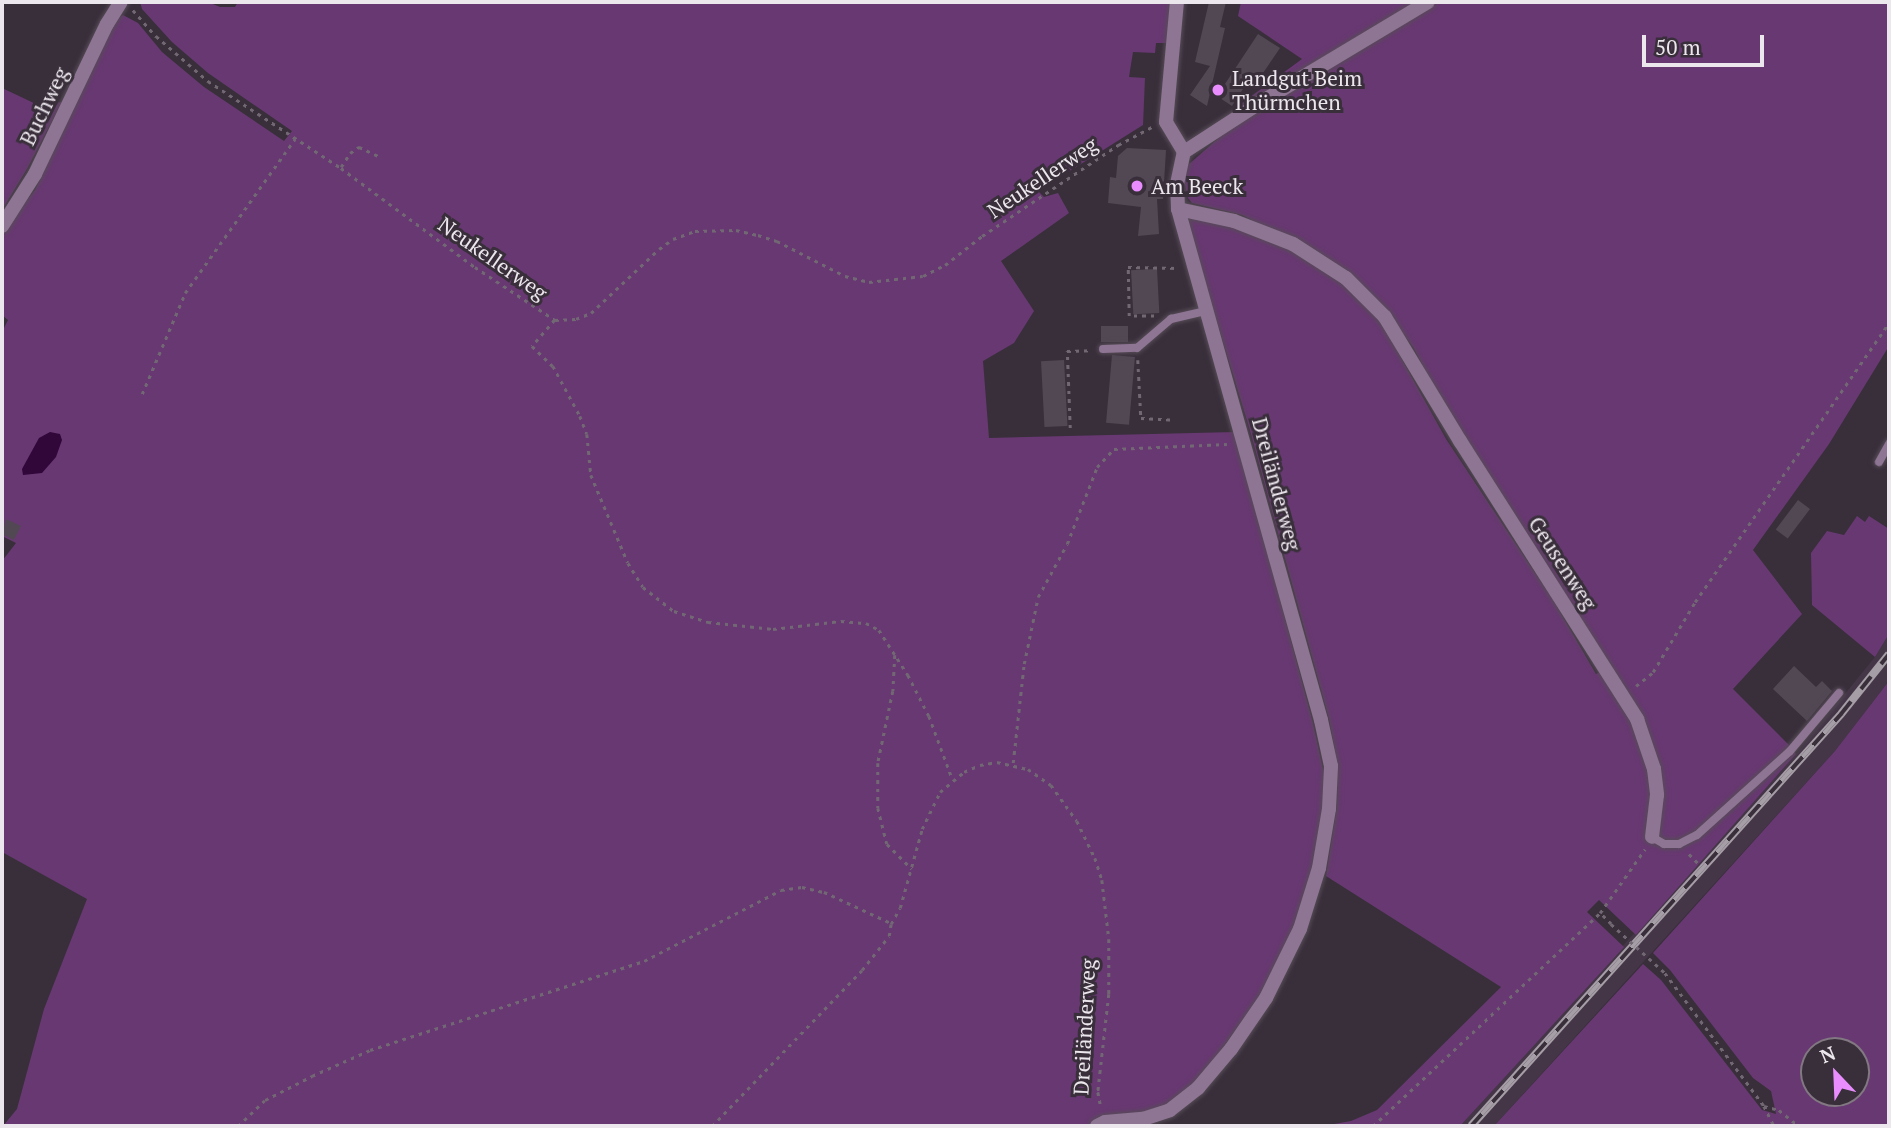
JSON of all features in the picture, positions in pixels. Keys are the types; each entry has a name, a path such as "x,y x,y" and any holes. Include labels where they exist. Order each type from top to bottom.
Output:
{"street":[{"name":"Buchweg","path":"2,226 35,174 107,24 121,2"},
{"path":"1177,2 1166,122 1184,152 1258,104 1428,2"},
{"name":"Dreiländerweg","path":"1101,1124 1143,1119 1170,1110 1198,1088 1266,998 1300,929 1319,868 1329,809 1331,766 1318,706 1178,209 1177,184 1184,152"},
{"name":"Geusenweg","path":"1178,209 1234,221 1293,244 1346,278 1385,317 1460,441 1637,719 1654,769 1657,808 1652,838"}],"lane":[{"path":"1103,349 1138,348 1171,319 1206,311"},
{"path":"1879,462 1889,444"},
{"path":"1652,838 1664,844 1679,844 1697,835 1790,751 1839,694"}],"path":[{"name":"Neukellerweg","path":"126,2 182,61 295,139 341,167 475,267 555,320 576,319 592,313 659,249 673,239 695,231 736,230 777,241 845,276 869,282 923,276 945,265 982,236 1118,145 1141,131 1166,122"},
{"path":"142,394 185,293 295,139"},
{"path":"341,167 350,153 359,147 378,156"},
{"path":"1171,319 1164,316 1129,316 1128,267 1179,268 1193,265"},
{"path":"555,320 532,346 553,366 580,416 587,434 591,475 598,494 628,563 653,597 674,611 708,622 740,627 773,629 841,621 866,623 879,630 896,653 929,716 953,779"},
{"path":"1645,680 1695,602 1889,323"},
{"path":"1138,348 1140,418 1174,420"},
{"path":"1070,428 1067,351 1103,349"},
{"path":"712,1126 862,970 889,936 928,814 940,792 953,779 980,765 1013,764 1024,664 1038,597 1067,544 1097,467 1114,449 1191,447 1244,442"},
{"path":"896,653 893,691 877,772 878,807 887,844 912,869"},
{"name":"Dreiländerweg","path":"1013,764 1028,769 1051,785 1065,802 1088,841 1102,880 1110,972 1098,1092 1101,1124"},
{"path":"1373,1126 1600,913 1652,838"},
{"path":"238,1126 265,1100 312,1076 370,1051 456,1021 644,961 781,890 802,887 824,892 891,924"},
{"path":"1600,913 1665,973 1764,1106 1774,1126"},
{"path":"1764,1106 1779,1110 1799,1126"}],"shaded area":[{"path":"140,2 208,2 220,7 235,7 238,2 1172,2 1169,43 1156,43 1155,53 1133,52 1129,77 1145,78 1143,125 1038,191 1044,197 1058,193 1069,213 1001,261 1034,311 1014,343 983,361 989,438 1235,432 1313,723 1323,769 1325,808 1314,867 1294,928 1261,995 1196,1084 1170,1105 1114,1126 3,1126 17,1109 44,1009 87,899 2,852 2,561 16,543 2,536 2,332 8,320 2,315 2,232 35,190 115,21 123,15 138,23 162,52 204,87 284,141 292,131 208,73 172,42 142,9"},
{"path":"1241,2 1889,2 1889,346 1829,444 1753,550 1802,614 1733,689 1790,746 1713,819 1684,838 1690,843 1793,750 1796,754 1636,935 1599,900 1587,912 1624,947 1460,1126 1323,1126 1351,1121 1377,1110 1501,987 1326,876 1337,806 1338,766 1329,719 1249,427 1186,221 1194,217 1237,226 1297,251 1344,282 1375,311 1446,439 1553,600 1596,674 1612,666 1458,432 1413,347 1380,303 1300,244 1242,215 1192,203 1188,198 1184,180 1188,165 1230,128 1228,118 1242,103 1302,59 1238,16"},
{"path":"2,88 38,105 62,102 2,210"},
{"path":"50,432 60,434 62,440 56,457 42,473 23,475 22,469 39,438"},
{"path":"1857,516 1865,522 1869,516 1889,529 1889,634 1875,657 1812,605 1811,553 1827,531 1844,535"},
{"path":"1889,634 1889,681 1835,751 1494,1126 1460,1126 1796,754 1875,657"},
{"path":"1889,681 1889,1126 1494,1126 1643,964 1661,980 1762,1110 1776,1114 1771,1091 1753,1078 1670,970 1653,953 1835,751"}],"building":[{"path":"1209,2 1226,2 1220,27 1225,28 1207,106 1190,95 1210,66 1195,62"},
{"path":"1258,34 1280,48 1259,79 1252,75 1232,106 1217,96"},
{"path":"1127,148 1166,150 1163,199 1157,199 1159,234 1138,236 1141,207 1108,203 1110,177 1116,178 1118,156"},
{"path":"1157,269 1159,313 1133,314 1131,270"},
{"path":"1101,326 1128,326 1128,342 1101,342"},
{"path":"1112,355 1135,357 1129,425 1106,423"},
{"path":"1064,360 1067,426 1044,427 1041,361"},
{"path":"1798,500 1810,509 1788,539 1776,530"},
{"path":"6,519 21,526 14,540 2,534"},
{"path":"1794,666 1816,687 1822,681 1832,691 1807,721 1773,689"}],"railway":[{"path":"1471,1126 1841,714 1889,654"}],"place":[{"name":"Landgut Beim Thürmchen","path":"1218,90"},
{"name":"Am Beeck","path":"1137,186"}]}
